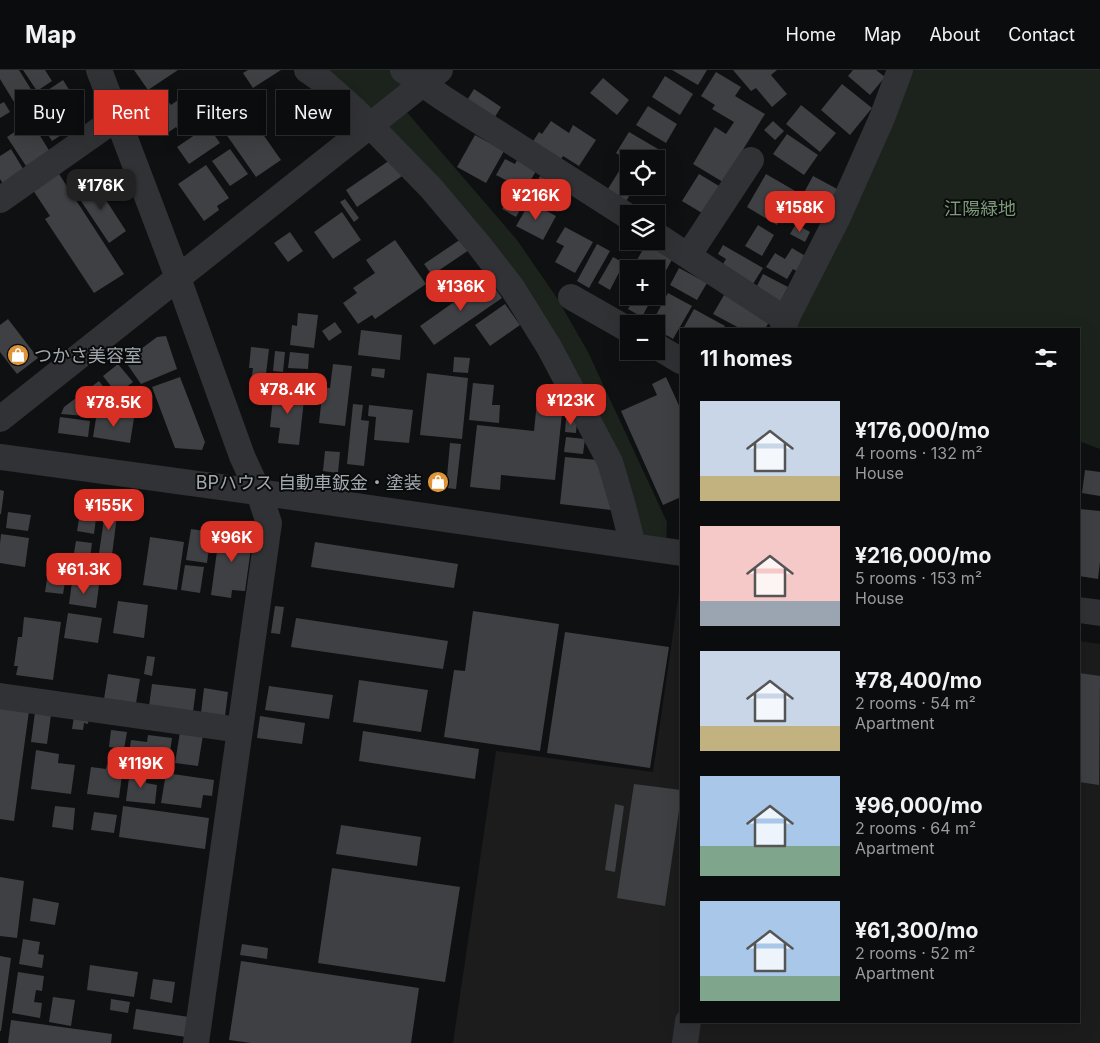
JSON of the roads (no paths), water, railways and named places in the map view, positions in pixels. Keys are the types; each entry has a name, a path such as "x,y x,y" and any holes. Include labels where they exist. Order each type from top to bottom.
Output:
{"street":[{"path":"100,70 108,90"},
{"path":"308,70 372,126 431,188 513,289 549,347 610,462 633,546"},
{"path":"665,241 784,324 838,217 882,118 900,70"},
{"path":"0,419 372,126 399,102 422,75 620,211"},
{"path":"0,200 94,135"},
{"path":"124,135 242,456 259,493 269,523 196,1043"},
{"path":"688,256 751,160"},
{"path":"571,296 620,325"},
{"path":"665,351 680,360"},
{"path":"0,457 680,553"},
{"path":"1080,610 1100,613"},
{"path":"0,696 240,730"},
{"path":"685,1043 688,1023"}],"place":[{"name":"つかさ美容室","path":"18,355"},
{"name":"BPハウス 自動車鈑金・塗装","path":"438,482"}],"park label":[{"name":"江陽緑地","path":"980,208"}]}
